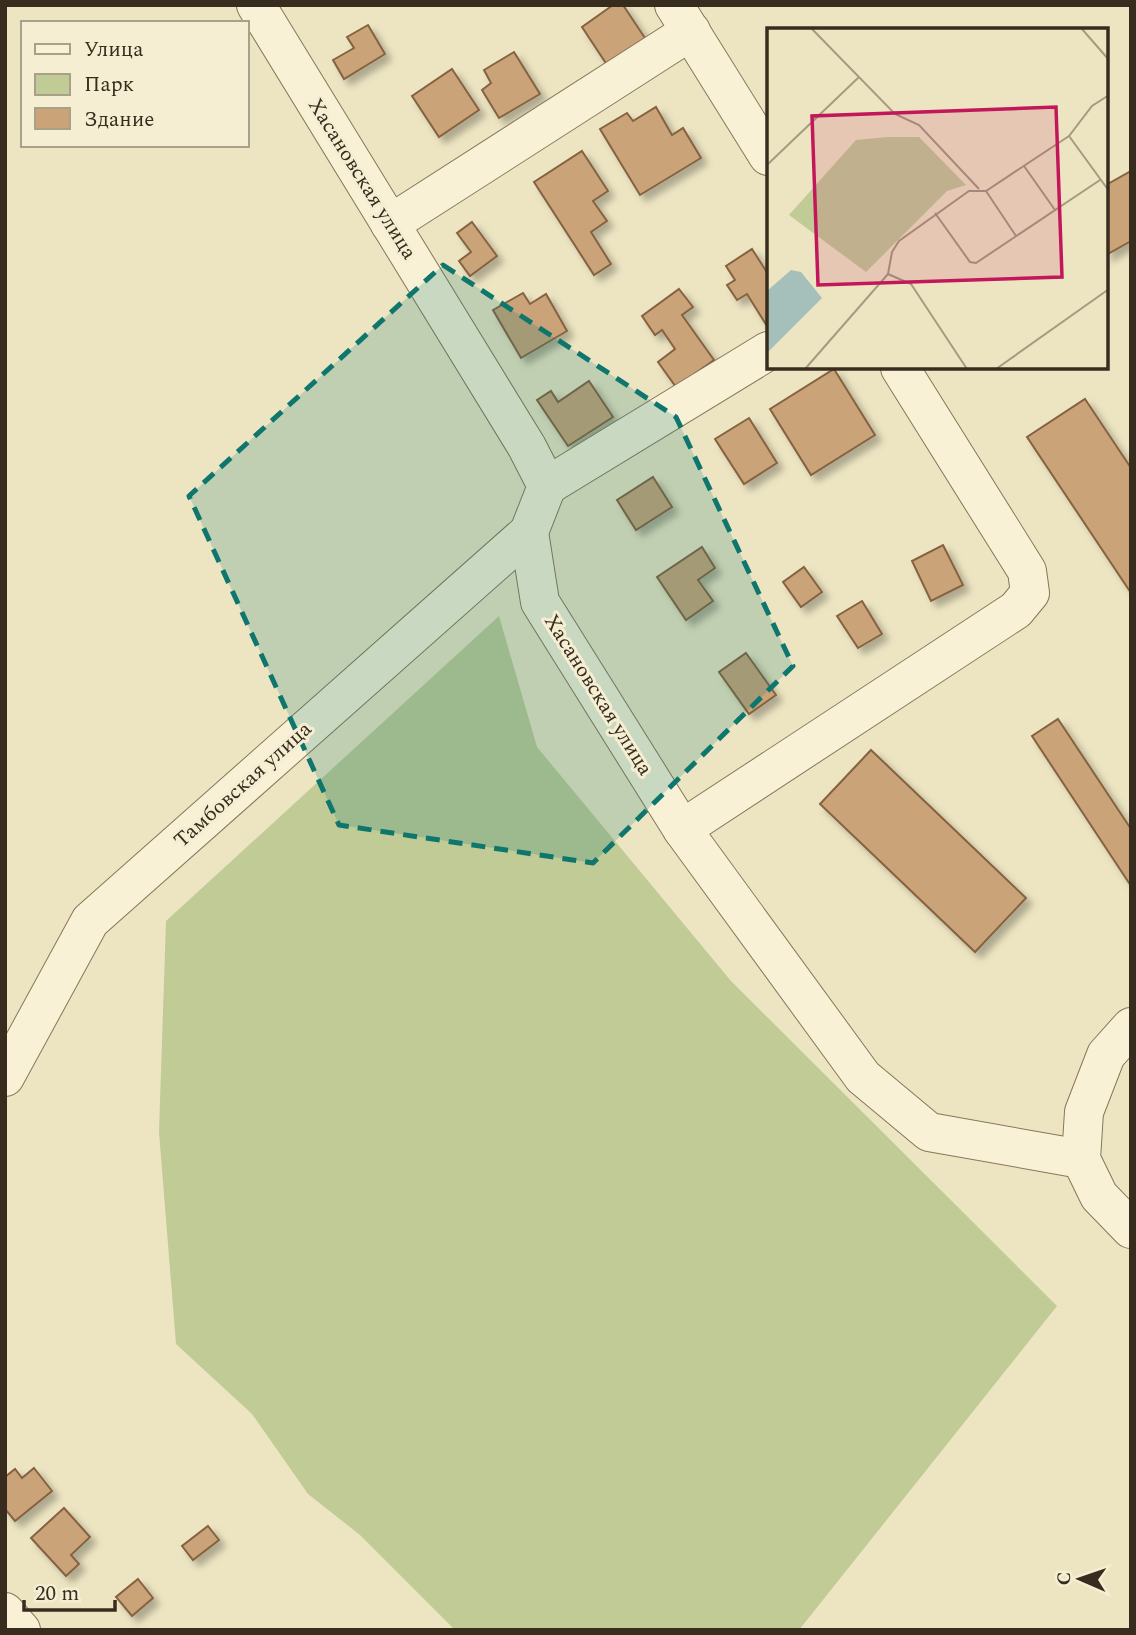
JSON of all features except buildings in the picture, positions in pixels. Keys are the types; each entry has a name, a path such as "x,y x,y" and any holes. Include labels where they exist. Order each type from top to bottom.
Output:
{"street":[{"name":"Хасановская улица","path":"256,5 527,447 547,486"},
{"path":"390,224 683,18 767,154"},
{"path":"529,532 547,486 767,352"},
{"path":"682,829 1016,610 1030,593 1027,571 901,369"},
{"name":"Хасановская улица","path":"529,532 540,602 682,829 863,1077 929,1132 1081,1159"},
{"name":"Тамбовская улица","path":"5,1077 90,921 529,532"},
{"path":"1131,1027 1106,1055 1084,1112 1081,1159 1099,1196 1131,1229"},
{"path":"5,1612 21,1630"}],"highlighted area":[{"path":"443,265 676,417 793,666 593,863 339,825 189,496"}],"green space":[{"path":"499,616 537,747 731,981 1057,1306 799,1630 455,1630 360,1535 308,1494 252,1414 176,1344 159,1132 166,921"}]}
